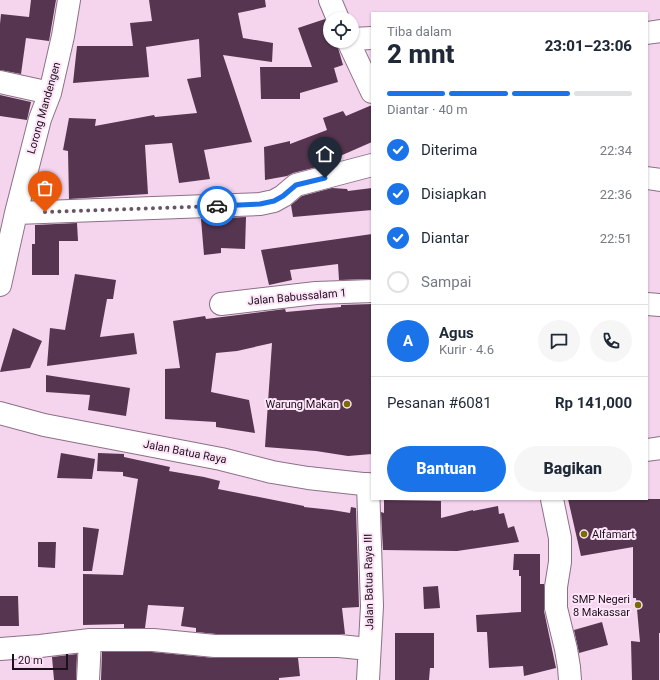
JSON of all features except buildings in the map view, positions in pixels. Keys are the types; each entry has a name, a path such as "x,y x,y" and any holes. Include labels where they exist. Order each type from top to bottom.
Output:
{"street":[{"name":"Lorong Mandengen","path":"0,285 16,213 40,119 50,93 63,36 69,0"},
{"path":"330,0 335,12"},
{"path":"648,33 660,31"},
{"path":"359,39 371,38"},
{"path":"351,48 371,90"},
{"path":"0,82 50,93"},
{"path":"16,213 260,204 274,201 283,196 296,185 371,165"},
{"path":"648,178 660,180"},
{"name":"Jalan Babussalam 1","path":"221,304 316,293 371,291"},
{"path":"648,304 660,305"},
{"name":"Jalan Batua Raya","path":"0,413 44,425 221,459 272,472 308,478 370,484"},
{"path":"648,450 660,448"},
{"name":"Jalan Batua Raya III","path":"368,680 372,606 369,552 370,484"},
{"path":"552,500 559,529 561,556 556,587 556,608 567,653 570,680"},
{"path":"88,680 90,640"},
{"path":"0,648 40,646 90,640 153,640 215,646 340,646 369,649"}],"way so far":[{"path":"45,212 217,206"}],"place":[{"name":"Warung Makan","path":"347,404"},
{"name":"Alfamart","path":"584,534"},
{"name":"SMP Negeri 8 Makassar","path":"638,605"}],"route":[{"path":"217,206 260,204 274,201 283,196 296,185 325,178"}]}
